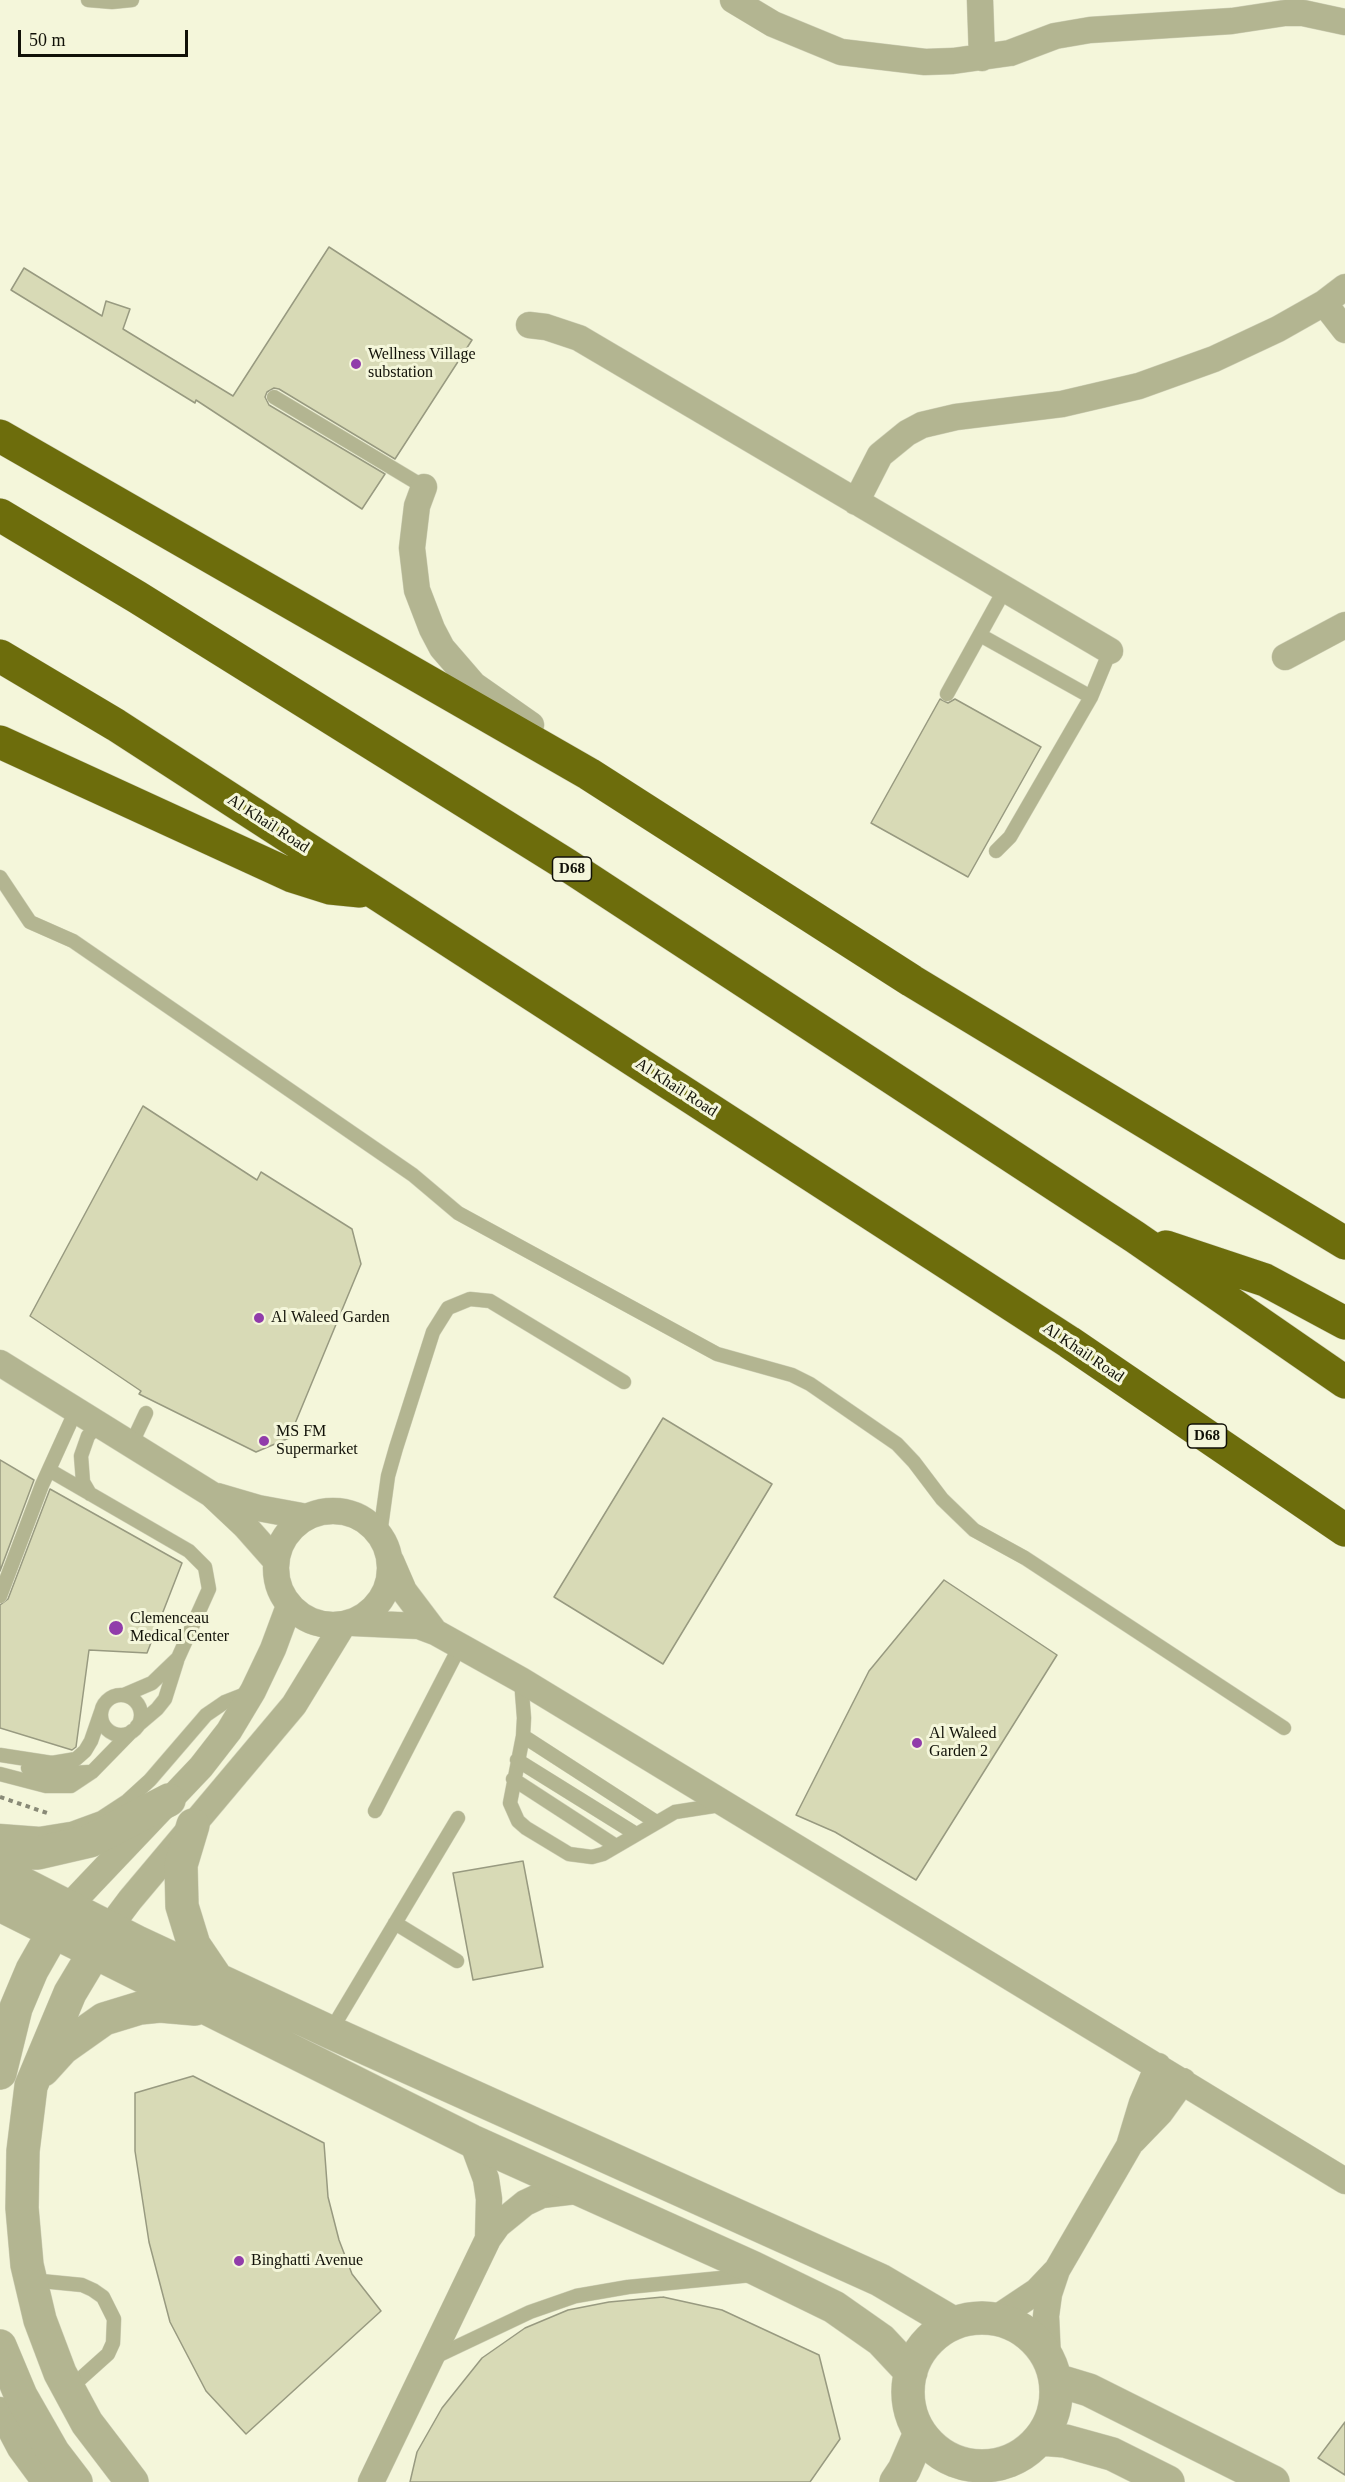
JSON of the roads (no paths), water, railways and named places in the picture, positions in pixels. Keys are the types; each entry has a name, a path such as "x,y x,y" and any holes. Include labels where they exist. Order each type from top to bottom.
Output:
{"highway":[{"path":"0,436 589,774 912,981 1345,1243"},
{"name":"D68","path":"0,515 137,597 567,865 1135,1237 1345,1382"},
{"name":"Al Khail Road","path":"0,656 116,725 1069,1342 1345,1530"},
{"path":"0,742 292,876 330,888 372,892"},
{"path":"1260,1190 1282,1194 1345,1216"},
{"path":"1135,1237 1265,1280 1345,1323"}],"street":[{"path":"733,0 773,24 841,52 925,62 982,58 1010,53 1055,36 1090,30 1232,21 1285,13 1303,13 1345,22"},
{"path":"980,0 982,58"},
{"path":"856,502 880,455 907,433 922,425 956,417 1062,405 1139,386 1214,359 1278,329 1324,303 1345,286"},
{"path":"1324,303 1345,330"},
{"path":"529,325 546,327 579,338 1110,651"},
{"path":"424,487 417,506 414,527 414,569 423,610 442,648 474,685 586,764 589,774"},
{"path":"1285,657 1345,625"},
{"path":"0,1363 211,1494 245,1526 276,1561"},
{"path":"211,1494 258,1508 307,1516 326,1511 352,1514 363,1519 380,1534 404,1591 435,1632"},
{"path":"307,1516 286,1535 276,1561 278,1585 289,1606 308,1620 331,1626 404,1624 435,1632 521,1680 1345,2181"},
{"path":"132,2482 87,2423 69,2389 40,2320 31,2280 21,2208 23,2151 31,2086 55,2023 101,1940 294,1704 348,1624 369,1613 383,1598 390,1573 390,1560"},
{"path":"0,2073 16,2008 32,1970 61,1918 201,1767 229,1731 253,1691 273,1650 289,1606"},
{"path":"0,1853 38,1853 90,1841 169,1800"},
{"path":"193,1825 181,1864 182,1906 194,1945 218,1979"},
{"path":"0,1872 61,1918 101,1940 216,2015 576,2191 765,2274 834,2307 864,2326 911,2372"},
{"path":"0,1905 61,1918"},
{"path":"101,1940 218,1979 330,2032 880,2280 953,2323"},
{"path":"31,2086 63,2048 104,2019 140,2008 160,2006 188,2008 216,2015"},
{"path":"1158,2066 1142,2103 1129,2146 1058,2270 1049,2294 1046,2316 1052,2370 1056,2401 1051,2421 1040,2439 1013,2461 977,2474 969,2466 950,2460 933,2448 920,2433 911,2414 908,2392 911,2372 926,2343 953,2323 974,2318 995,2319 1026,2332 1052,2370 1273,2482"},
{"path":"1129,2146 1160,2113 1183,2081"},
{"path":"472,2141 488,2189 490,2219 488,2239"},
{"path":"371,2482 488,2239 498,2225 525,2203 542,2195 576,2191"},
{"path":"995,2319 1036,2291 1058,2270"},
{"path":"0,2346 21,2396 53,2452 76,2482"},
{"path":"0,2410 20,2448 45,2482"},
{"path":"896,2482 904,2470 920,2433"},
{"path":"1040,2439 1065,2441 1096,2449 1168,2482"}],"lane":[{"path":"88,0 112,2 132,0"},
{"path":"274,397 424,487"},
{"path":"947,694 1005,589"},
{"path":"980,635 1091,697"},
{"path":"996,851 1010,837 1091,697 1110,651"},
{"path":"0,877 30,922 82,948 413,1175 458,1213 717,1354 784,1372 810,1384 897,1444 914,1461 942,1499 974,1530 1024,1558 1284,1728"},
{"path":"380,1534 388,1476 398,1438 433,1332 448,1308 470,1299 490,1301 624,1382"},
{"path":"0,1596 49,1470 76,1410"},
{"path":"131,1445 146,1413"},
{"path":"90,1494 83,1482 81,1456 88,1436 98,1425"},
{"path":"0,1774 58,1787 76,1783 92,1772 165,1699 175,1674 178,1658 209,1589 205,1567 189,1551 49,1470"},
{"path":"375,1811 460,1646"},
{"path":"0,1755 52,1763 76,1759 92,1741 101,1712 109,1699 152,1683 178,1658"},
{"path":"521,1680 523,1736 510,1803 518,1821 568,1854 580,1857 603,1854 675,1812 725,1804"},
{"path":"0,1831 47,1833 71,1829 101,1818 127,1801 150,1780 216,1707 253,1691"},
{"path":"101,1712 101,1720 110,1732 125,1735 135,1729 140,1711 131,1698 124,1695"},
{"path":"523,1736 656,1822"},
{"path":"517,1760 636,1834"},
{"path":"0,1762 54,1774 92,1772"},
{"path":"513,1779 616,1846"},
{"path":"330,2032 458,1818"},
{"path":"395,1923 457,1961"},
{"path":"430,2359 530,2312 576,2296 645,2285 765,2274"},
{"path":"31,2280 82,2284 103,2297 114,2319 113,2343 108,2354 69,2389"}],"place":[{"name":"Wellness Village substation","path":"356,364"},
{"name":"Al Waleed Garden","path":"259,1318"},
{"name":"MS FM Supermarket","path":"264,1441"},
{"name":"Clemenceau Medical Center","path":"116,1628"},
{"name":"Al Waleed Garden 2","path":"917,1743"},
{"name":"Binghatti Avenue","path":"239,2261"}]}
